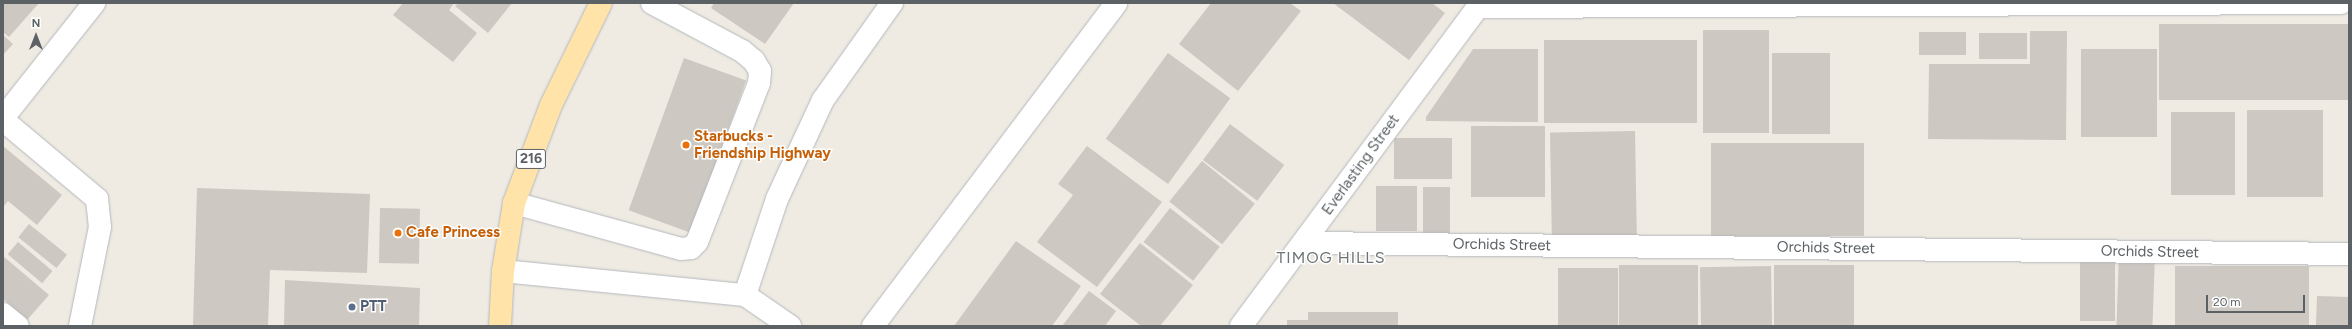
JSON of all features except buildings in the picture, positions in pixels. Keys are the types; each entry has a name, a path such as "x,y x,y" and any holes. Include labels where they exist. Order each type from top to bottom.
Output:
{"main road":[{"name":"216","path":"500,326 503,271 514,203 551,105 601,3"}],"street":[{"path":"80,326 100,227 97,199 3,119 94,3"},
{"path":"514,203 681,249 691,248 697,242 759,83 760,71 754,61 742,52 652,3"},
{"path":"745,296 777,199 823,100 892,3"},
{"path":"873,326 1116,3"},
{"path":"1479,5 2342,3"},
{"name":"Everlasting Street","path":"1241,326 1479,5"},
{"name":"Orchids Street","path":"1304,243 2349,254"},
{"path":"503,271 745,296 790,326"},
{"path":"3,314 18,326"}],"place":[{"name":"Starbucks - Friendship Highway","path":"686,145"},
{"name":"Cafe Princess","path":"398,233"},
{"name":"PTT","path":"352,307"}],"district":[{"name":"TIMOG HILLS","path":"1331,258"}]}
